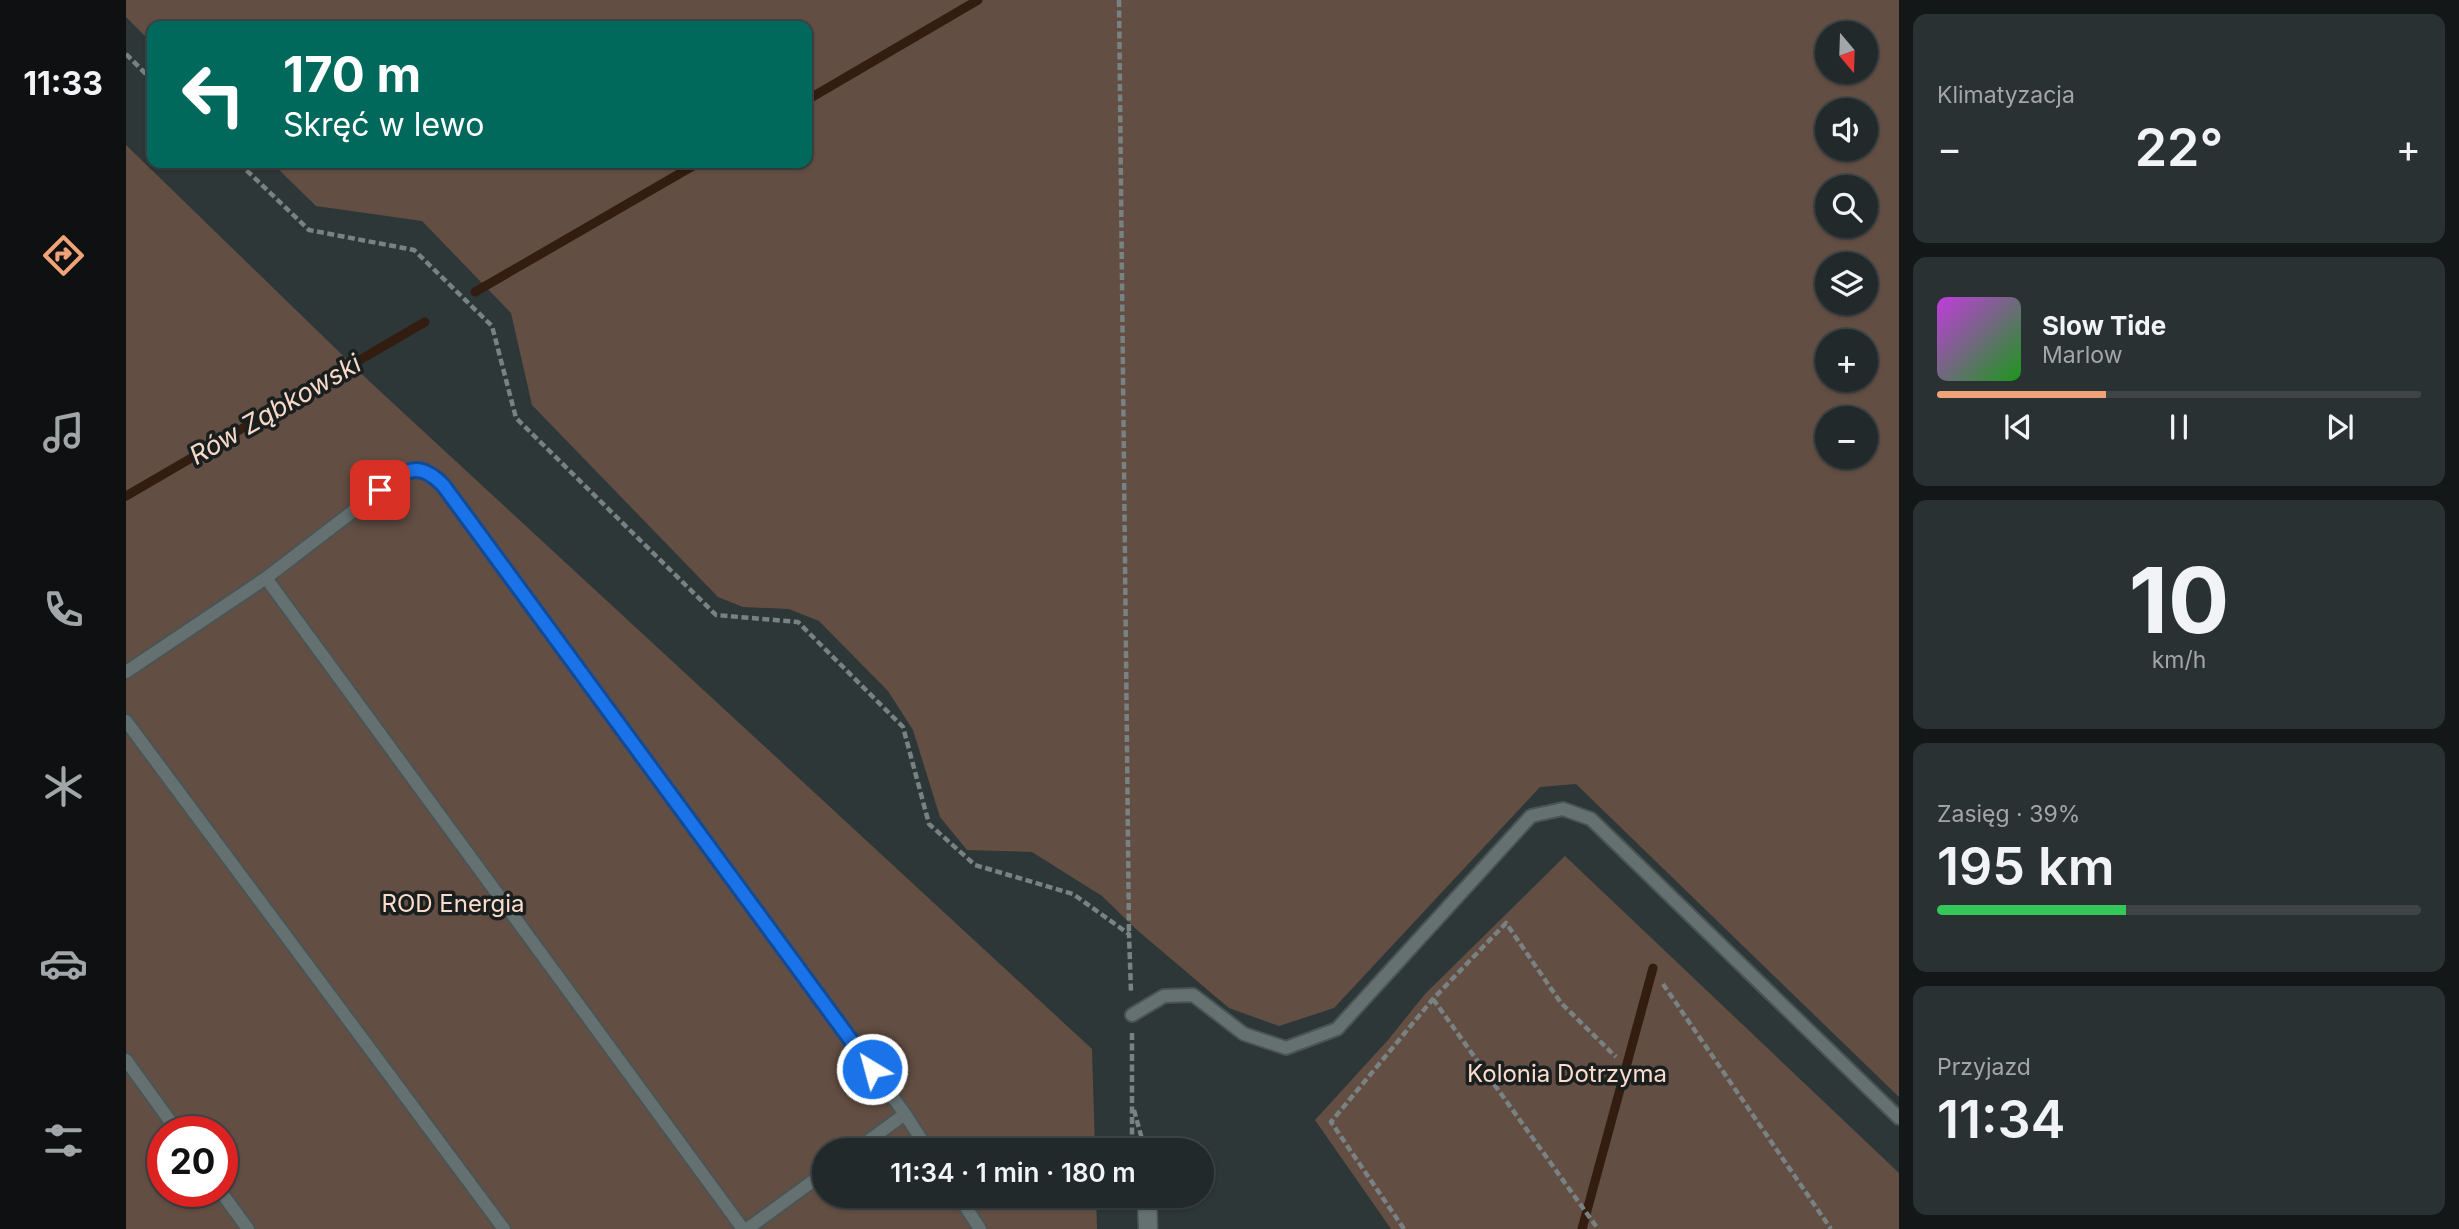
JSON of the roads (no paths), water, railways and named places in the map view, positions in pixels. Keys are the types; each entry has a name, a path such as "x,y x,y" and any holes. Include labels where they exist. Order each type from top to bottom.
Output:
{"street":[{"path":"1147,1208 1148,1229"}],"lane":[{"path":"126,672 266,578 399,476 415,469 430,472 443,485 920,1138"},
{"path":"266,578 745,1229 812,1182"},
{"path":"126,721 504,1229"},
{"path":"1132,1016 1164,996 1193,995 1244,1034 1286,1048 1337,1029 1531,816 1563,809 1591,819 1899,1118"},
{"path":"126,1060 166,1116"},
{"path":"872,1138 905,1114"},
{"path":"232,1207 248,1229"},
{"path":"966,1208 980,1229"}],"waterway":[{"name":"Rów Ząbkowski","path":"812,97 978,0"},
{"name":"Rów Ząbkowski","path":"475,292 689,168"},
{"name":"Rów Ząbkowski","path":"126,496 425,322"},
{"path":"1582,1229 1653,968"}],"park label":[{"name":"ROD Energia","path":"453,903"},
{"name":"Kolonia Dotrzyma","path":"1567,1073"}]}
